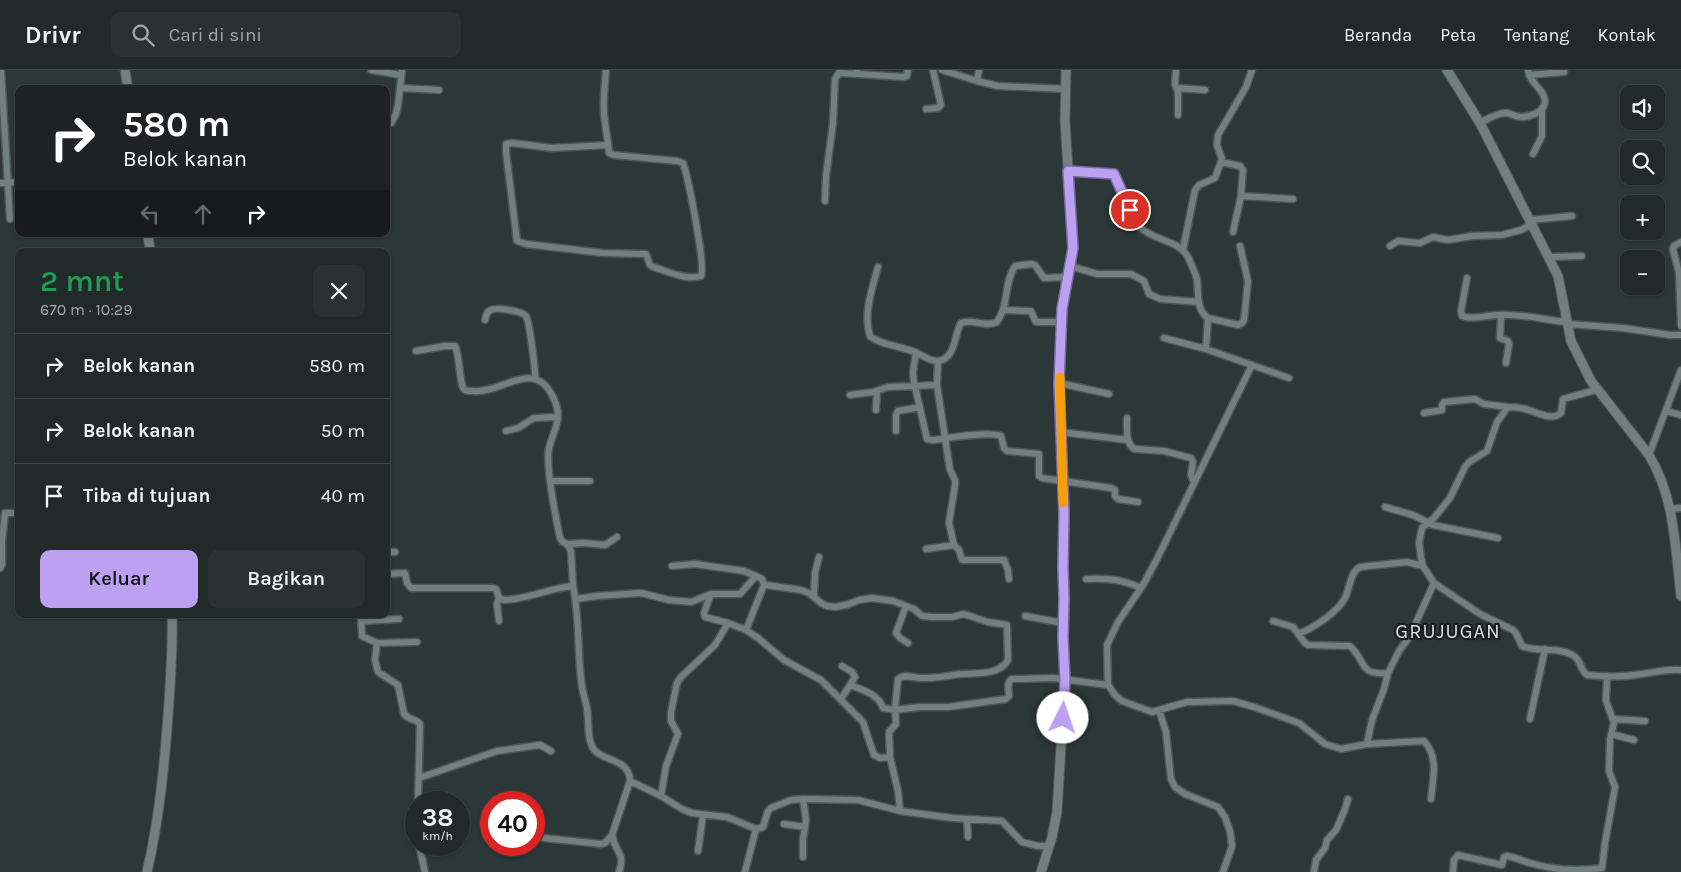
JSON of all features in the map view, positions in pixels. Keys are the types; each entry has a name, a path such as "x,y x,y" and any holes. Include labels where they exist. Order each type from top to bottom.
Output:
{"street":[{"path":"1,70 3,183 10,219"},
{"path":"125,70 127,85"},
{"path":"371,70 402,72 396,114 393,122 390,123"},
{"path":"606,70 604,113 609,152 614,155 683,163 701,252 703,269 701,276 682,276 653,267 646,254 603,253 526,244 517,241 506,144 512,143 552,148 608,145"},
{"path":"825,200 838,73 857,72 904,78 907,76 908,70"},
{"path":"926,109 938,108 941,105 933,70"},
{"path":"942,70 977,81 1008,87 1066,89"},
{"path":"977,81 979,70"},
{"path":"1041,872 1050,846 1057,812 1065,680 1063,623 1064,514 1059,383 1061,322 1073,248 1065,121 1066,70"},
{"path":"1176,70 1175,84 1178,92 1178,115"},
{"path":"1240,246 1248,281 1244,320 1238,325 1208,318 1202,312 1196,278 1183,250 1195,190 1199,185 1215,178 1222,157 1216,142 1218,135 1246,87 1252,70"},
{"path":"1447,70 1480,123 1549,257 1559,280 1577,356 1596,390 1649,455 1662,481 1679,552 1681,596"},
{"path":"1528,73 1564,72"},
{"path":"1480,123 1506,113 1516,116 1527,116 1534,114 1542,108 1545,104 1544,96 1528,73"},
{"path":"400,88 439,90"},
{"path":"1177,88 1205,90"},
{"path":"1534,154 1542,136 1542,108"},
{"path":"1221,162 1242,168 1241,196 1233,232"},
{"path":"1068,171 1114,174 1144,232 1183,250"},
{"path":"1241,196 1293,200"},
{"path":"1390,246 1398,241 1420,243 1433,237 1448,240 1472,236 1502,235 1522,230 1531,222 1572,216"},
{"path":"1681,242 1676,244 1673,249 1680,268 1681,326"},
{"path":"1549,257 1582,256"},
{"path":"878,267 869,302 868,325 870,336 876,340 938,361 947,356 952,349 961,323 985,325 998,322 1004,310 1010,279 1016,266 1035,265 1044,278 1068,277"},
{"path":"1070,266 1097,274 1132,274 1142,279 1146,283 1148,293 1156,298 1199,302"},
{"path":"1467,278 1462,299 1462,316 1474,318 1501,315 1525,316 1568,323 1681,335"},
{"path":"485,320 488,313 493,309 520,313 526,317 529,324 535,379"},
{"path":"1004,310 1031,311 1036,322 1061,322"},
{"path":"1501,315 1500,338 1508,341 1509,344 1506,363"},
{"path":"1206,349 1208,318"},
{"path":"1164,338 1206,349 1289,378"},
{"path":"416,350 455,346 459,358 462,386 465,390 477,392 494,389 517,379 535,379 548,387 557,408 557,428 549,447 548,455 560,538 571,551 573,586 578,610 582,687 587,709 591,745 594,751 625,766 629,770 630,781 612,835 608,840 600,844 545,838"},
{"path":"916,352 913,372 914,386 927,439 998,434 1001,436 1007,451 1039,454 1040,477 1111,488 1118,499 1138,502"},
{"path":"938,361 937,386 951,474 955,480 949,523 954,545 959,550 962,560 1004,560 1009,580"},
{"path":"1252,365 1157,559 1141,588 1118,622 1107,645 1108,685 1122,701 1149,711 1187,702 1233,701 1299,723 1314,737 1332,747 1341,749 1367,744 1424,741 1434,757 1432,799"},
{"path":"1649,455 1681,370"},
{"path":"1059,383 1109,394"},
{"path":"850,395 877,392 888,387 937,386"},
{"path":"1424,413 1442,410 1444,402 1472,399 1484,404 1527,409 1546,416 1558,416 1561,413 1563,398 1596,390"},
{"path":"876,410 877,392"},
{"path":"1508,407 1497,422 1487,451 1469,462 1450,498 1437,515 1422,528 1419,538 1423,566 1434,583 1480,614 1513,630 1522,646 1572,654 1576,657 1587,675 1607,676 1640,674 1666,669 1681,670"},
{"path":"896,431 898,411 920,408"},
{"path":"1666,411 1681,415"},
{"path":"506,431 518,428 534,418 558,417"},
{"path":"1127,418 1129,445 1134,449 1164,451 1191,458 1193,462 1190,475 1194,482"},
{"path":"1060,432 1128,440"},
{"path":"551,481 590,481"},
{"path":"1385,507 1413,515 1428,523 1498,538"},
{"path":"1670,509 1681,508"},
{"path":"0,568 2,565 1,542 5,513 15,513"},
{"path":"567,544 584,543 605,546 617,537"},
{"path":"926,549 954,545"},
{"path":"390,552 395,552"},
{"path":"814,596 815,574 819,557"},
{"path":"1298,634 1312,627 1338,607 1346,597 1356,569 1360,566 1407,562 1423,566"},
{"path":"672,566 695,564 744,571 762,579 764,584 746,630"},
{"path":"390,574 404,572 407,583 411,588 496,589 499,598 497,604 499,621"},
{"path":"576,599 640,593 669,600 691,602 711,594 740,594 756,576"},
{"path":"1086,579 1111,578 1129,582 1141,588"},
{"path":"1367,744 1372,720 1384,689 1388,672 1399,650 1410,636 1434,583"},
{"path":"764,584 801,590 814,596 827,606 836,607 872,598 885,599 906,606 922,616 932,618 964,614 988,622 1006,624 1008,629 1008,660 1004,666 988,672 924,678 901,676 898,678 895,710 896,724 889,732 890,757 900,811"},
{"path":"499,598 509,600 555,588 573,586"},
{"path":"711,594 704,615 746,630 784,660 821,680 863,722 874,755 880,758 890,757"},
{"path":"906,606 896,633 897,636 908,644"},
{"path":"1025,616 1063,623"},
{"path":"147,872 164,767 172,665 172,618"},
{"path":"361,618 362,636 376,643 417,642"},
{"path":"380,618 399,619"},
{"path":"1273,621 1293,627 1308,645 1350,646 1365,668 1377,673 1388,672"},
{"path":"661,796 666,766 678,734 671,721 677,683 715,645 728,623"},
{"path":"376,643 376,669 398,685 404,714 420,724 418,791"},
{"path":"1530,719 1545,649"},
{"path":"841,699 855,675 842,666"},
{"path":"1453,872 1454,860 1458,855 1501,869 1504,857 1507,856 1560,869 1603,870 1604,843 1615,787 1609,771 1611,734 1614,719 1606,701 1607,676"},
{"path":"850,685 870,692 883,708 895,710 920,707 948,707 1006,699 1009,696 1008,683 1012,679 1054,678 1108,685"},
{"path":"1162,709 1171,779 1175,786 1185,794 1218,807 1225,817 1230,831 1232,846 1223,872"},
{"path":"1614,719 1646,721"},
{"path":"1611,734 1634,740"},
{"path":"419,778 496,751 540,745 550,751"},
{"path":"630,781 692,813 727,817 749,828 763,827 768,811 771,808 791,800 858,800 900,811 952,818 1002,821 1022,842 1050,846"},
{"path":"803,799 806,827 803,839 804,857"},
{"path":"1314,872 1316,860 1337,828 1348,799"},
{"path":"698,850 704,815"},
{"path":"967,819 968,837"},
{"path":"784,824 806,827"},
{"path":"745,872 756,829"},
{"path":"612,835 614,845 622,859 619,872"},
{"path":"421,856 425,872"}],"slow traffic":[{"path":"1060,377 1060,445 1063,503"}],"district":[{"name":"GRUJUGAN","path":"1448,631"}],"route":[{"path":"1063,718 1065,680 1063,637 1064,514 1059,383 1062,309 1073,248 1068,171 1111,173 1116,175 1130,210"}]}
